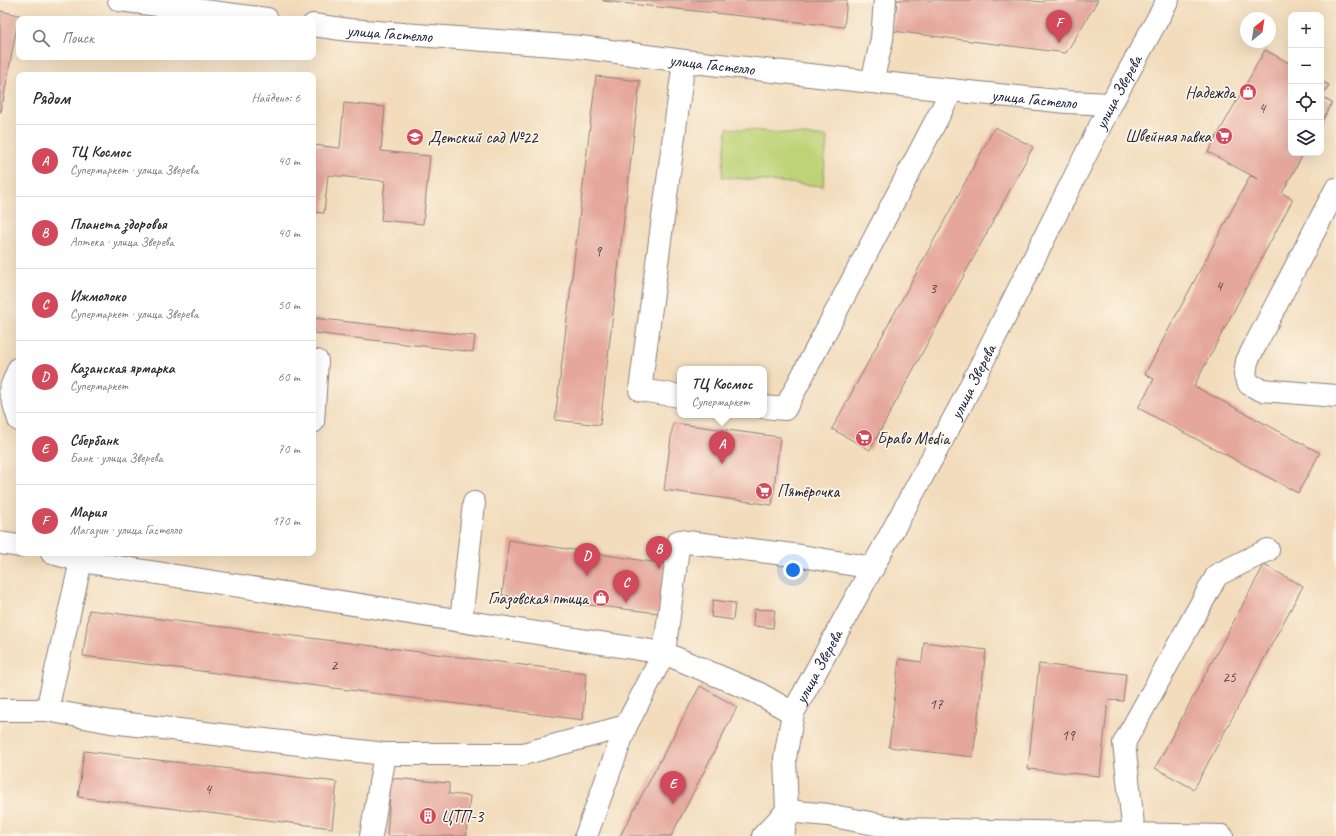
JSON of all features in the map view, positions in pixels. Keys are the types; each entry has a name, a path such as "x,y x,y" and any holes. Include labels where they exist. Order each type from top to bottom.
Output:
{"main road":[{"path":"119,0 244,16"},
{"path":"872,82 882,39 885,0"},
{"name":"улица Зверева","path":"783,836 787,811 785,758 793,713 960,407 1111,104 1168,0"},
{"name":"улица Гастелло","path":"316,25 349,30 580,47 684,61 872,82 1067,102 1111,104"},
{"path":"677,396 640,390 684,61"},
{"path":"767,407 785,410 952,90"},
{"path":"1336,189 1247,361 1245,375 1249,384 1261,390 1336,396"},
{"path":"316,361 316,376"},
{"path":"16,375 10,390 16,410"},
{"path":"461,621 474,503"},
{"path":"586,836 626,726 664,653 680,541 801,556 873,568"},
{"path":"0,543 16,546"},
{"path":"1134,834 1124,743 1217,575 1268,550"},
{"path":"64,556 81,561 664,653 758,694 793,713"},
{"path":"48,710 81,561"},
{"path":"0,710 48,710 111,722 386,754 523,754 626,726"},
{"path":"372,836 386,754"},
{"path":"763,836 787,811 828,815 893,833 1222,836"}],"green space":[{"path":"727,128 827,137 823,186 722,177"}],"building":[{"path":"603,0 847,0 844,27"},
{"path":"897,0 1025,0 1043,2 1044,0 1098,0 1066,53 893,31"},
{"path":"0,11 19,15 16,16 16,31 0,112"},
{"path":"1265,50 1288,62 1288,156 1302,156 1282,193 1293,199 1194,386 1320,453 1298,493 1138,408 1154,379 1145,374 1250,176 1258,179 1208,152"},
{"path":"596,76 640,81 600,425 555,420"},
{"path":"1324,82 1329,85 1324,94"},
{"path":"1324,98 1332,103 1324,118"},
{"path":"344,103 385,107 381,151 430,156 423,224 381,220 385,181 328,175 324,213 316,212 316,145 340,148"},
{"path":"995,127 1033,147 870,450 832,429"},
{"path":"316,318 475,336 473,352 316,333"},
{"path":"673,423 780,437 772,505 664,490"},
{"path":"509,540 665,564 659,613 502,595"},
{"path":"1264,565 1303,586 1194,789 1155,768"},
{"path":"713,600 735,603 733,620 711,617"},
{"path":"754,609 775,610 773,628 753,626"},
{"path":"89,610 586,673 583,720 83,656"},
{"path":"924,642 986,650 973,757 889,747 899,659 922,662"},
{"path":"1039,664 1126,674 1123,701 1108,700 1100,776 1028,769"},
{"path":"700,686 737,707 671,836 620,836"},
{"path":"84,751 337,782 332,828 78,797"},
{"name":"ЦТП-3","path":"391,778 449,783 449,794 470,796 466,836 387,836"}],"place":[{"name":"Мария","path":"1059,43"},
{"name":"Надежда","path":"1248,92"},
{"name":"Швейная лавка","path":"1224,136"},
{"name":"Детский сад №22","path":"415,137"},
{"name":"Браво Media","path":"864,438"},
{"name":"ТЦ Космос","path":"722,464"},
{"name":"Пятёрочка","path":"764,491"},
{"name":"Планета здоровья","path":"659,569"},
{"name":"Казанская ярмарка","path":"587,576"},
{"name":"Глазовская птица","path":"601,598"},
{"name":"Ижмолоко","path":"626,603"},
{"name":"Сбербанк","path":"673,804"},
{"name":"ЦТП-3","path":"428,816"}]}
